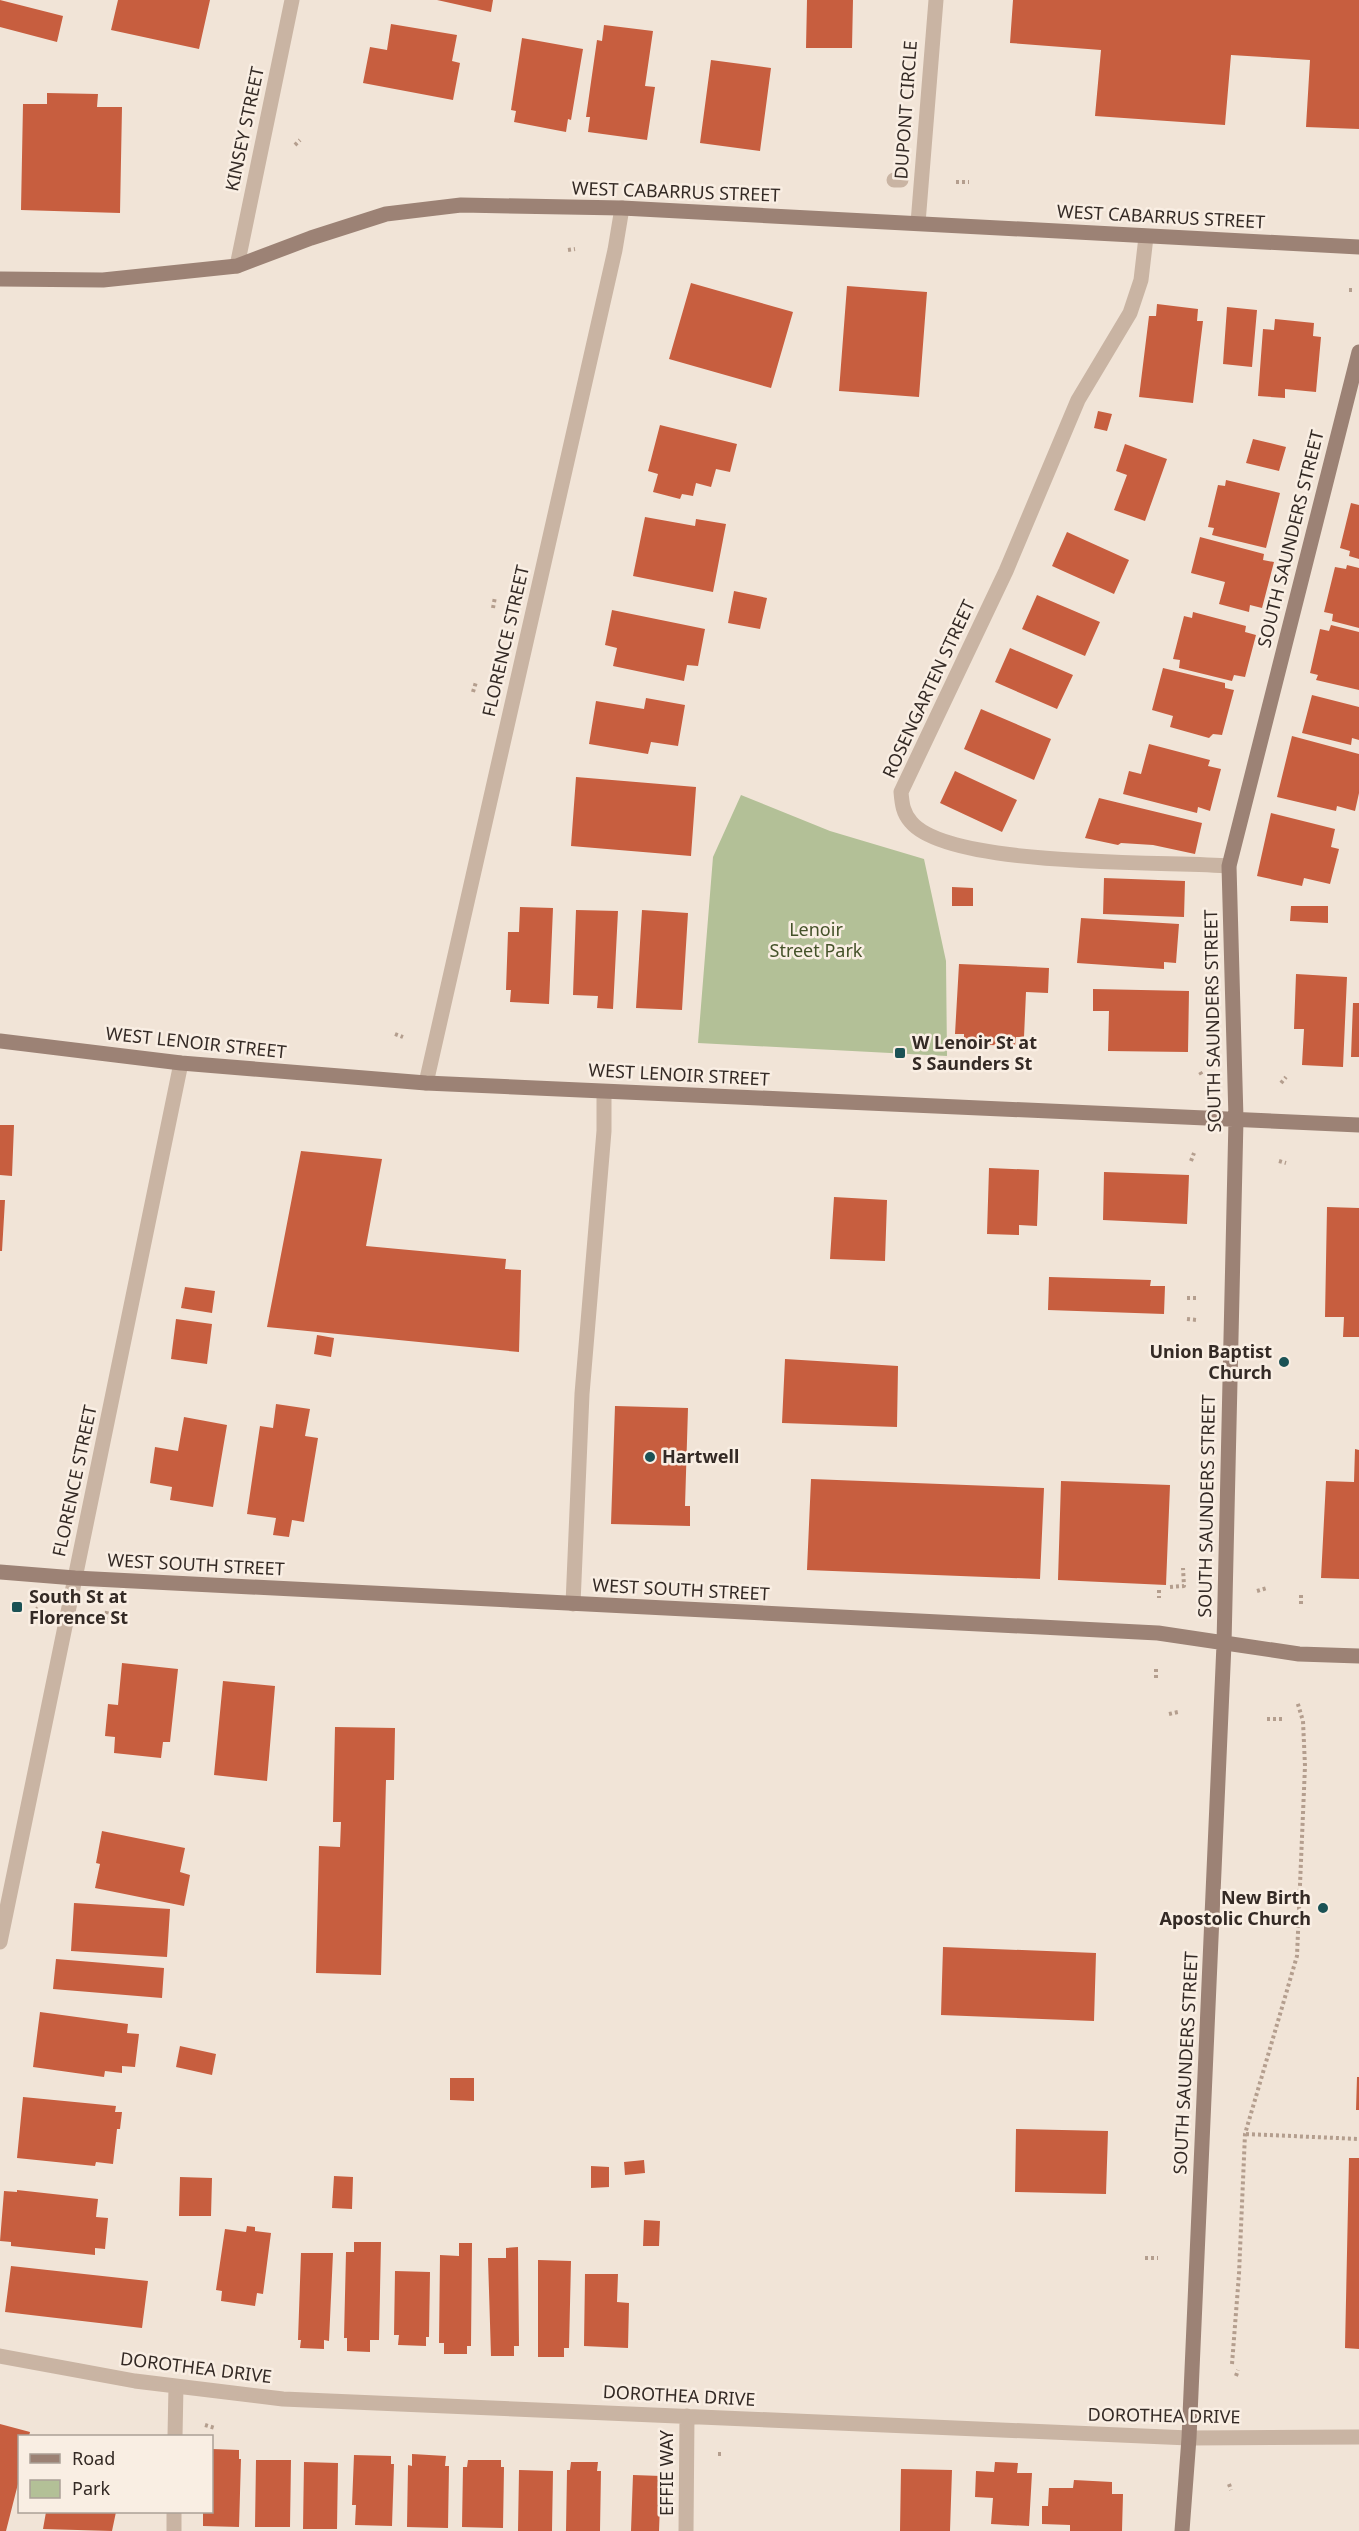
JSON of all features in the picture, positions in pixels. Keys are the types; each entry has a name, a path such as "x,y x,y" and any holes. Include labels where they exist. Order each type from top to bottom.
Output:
{"street":[{"name":"KINSEY STREET","path":"237,266 292,0"},
{"name":"DUPONT CIRCLE","path":"918,223 936,0"},
{"name":"WEST CABARRUS STREET","path":"0,279 103,280 237,266 311,238 386,214 461,205 622,208 1359,247"},
{"name":"FLORENCE STREET","path":"426,1083 615,250 622,208"},
{"name":"ROSENGARTEN STREET","path":"1146,237 1141,280 1130,313 1078,399 1006,571 901,792 903,810 911,823 924,833 973,850 1038,858 1229,866"},
{"name":"SOUTH SAUNDERS STREET","path":"1182,2531 1189,2438 1224,1644 1236,1119 1229,866 1359,352"},
{"name":"WEST LENOIR STREET","path":"0,1041 181,1063 426,1083 1359,1125"},
{"name":"FLORENCE STREET","path":"0,1942 181,1063"},
{"path":"573,1604 582,1394 604,1131 604,1092"},
{"name":"WEST SOUTH STREET","path":"0,1572 75,1578 1158,1633 1299,1654 1359,1656"},
{"name":"DOROTHEA DRIVE","path":"0,2356 135,2381 283,2398 1189,2438 1359,2437"},
{"path":"175,2435 176,2386"},
{"name":"EFFIE WAY","path":"686,2531 687,2416"},
{"path":"174,2513 174,2531"}],"path":[{"path":"295,144 300,140"},
{"path":"956,182 969,182"},
{"path":"568,250 575,249"},
{"path":"493,608 495,597"},
{"path":"473,692 476,682"},
{"path":"395,1034 403,1037"},
{"path":"1281,1083 1286,1077"},
{"path":"1191,1161 1194,1154"},
{"path":"1279,1161 1286,1163"},
{"path":"1187,1298 1198,1298"},
{"path":"1186,1319 1197,1320"},
{"path":"1170,1587 1184,1586 1183,1569"},
{"path":"1257,1591 1267,1588"},
{"path":"1159,1590 1159,1598"},
{"path":"1300,1595 1301,1607"},
{"path":"33,1613 38,1608"},
{"path":"91,1620 105,1622 107,1611"},
{"path":"1156,1666 1156,1678"},
{"path":"1232,2364 1239,2274 1245,2134 1297,1956 1305,1766 1303,1721 1297,1701"},
{"path":"1168,1714 1178,1712"},
{"path":"1267,1719 1283,1719"},
{"path":"1245,2134 1359,2139"},
{"path":"1145,2258 1158,2258"},
{"path":"1236,2376 1238,2370"},
{"path":"205,2425 215,2428"},
{"path":"718,2454 724,2454"},
{"path":"1229,2484 1231,2490"}],"green space":[{"name":"Lenoir Street Park","path":"741,795 830,831 924,859 946,961 947,1056 698,1043 713,857"}],"building":[{"path":"0,0 63,16 57,42 0,27"},
{"path":"118,0 210,0 199,49 111,30"},
{"path":"437,0 493,0 491,12"},
{"path":"807,0 853,0 852,48 806,48"},
{"path":"1013,0 1359,0 1359,129 1306,127 1310,60 1231,55 1225,125 1095,116 1101,50 1010,43"},
{"path":"391,24 457,35 452,61 460,63 453,100 363,83 370,47 387,50"},
{"path":"604,25 653,31 645,86 655,87 647,140 588,132 590,117 586,117 597,40 602,41"},
{"path":"522,38 583,49 571,120 568,119 566,132 514,122 516,111 511,110"},
{"path":"711,60 771,68 760,151 700,143"},
{"path":"47,93 98,94 97,107 122,107 120,213 21,210 23,104 47,104"},
{"path":"691,283 793,312 771,388 669,359"},
{"path":"847,286 927,292 919,397 839,391"},
{"path":"1157,304 1198,309 1197,321 1203,321 1193,403 1139,397 1149,316 1156,316"},
{"path":"1227,307 1257,310 1252,367 1223,364"},
{"path":"1275,319 1314,323 1313,336 1321,337 1316,392 1285,389 1285,398 1258,396 1263,329 1274,330"},
{"path":"1098,411 1112,414 1107,431 1094,428"},
{"path":"660,425 737,444 730,472 716,469 711,487 696,483 693,496 682,494 680,499 653,492 658,474 648,471"},
{"path":"1253,439 1286,447 1279,471 1246,463"},
{"path":"1125,444 1167,459 1145,521 1114,510 1127,475 1116,471"},
{"path":"1226,480 1280,493 1266,548 1212,535 1214,528 1208,527 1218,485 1225,486"},
{"path":"1351,503 1359,505 1359,559 1349,556 1350,551 1340,548"},
{"path":"645,517 695,526 696,519 726,524 713,592 633,576"},
{"path":"1067,532 1129,560 1114,594 1052,566"},
{"path":"1200,537 1264,554 1263,560 1274,562 1262,608 1250,605 1249,612 1219,604 1225,582 1191,573"},
{"path":"1347,565 1359,568 1359,628 1332,621 1333,614 1324,612 1335,567 1346,569"},
{"path":"734,591 767,598 760,629 728,623"},
{"path":"1037,595 1100,622 1085,656 1022,629"},
{"path":"612,610 705,629 698,666 687,665 684,681 613,666 617,648 605,645"},
{"path":"1193,612 1246,626 1245,632 1256,635 1245,677 1234,675 1232,681 1179,668 1180,660 1173,659 1184,616 1192,618"},
{"path":"1331,625 1359,632 1359,690 1316,680 1318,675 1310,673 1320,629 1329,631"},
{"path":"1010,648 1073,675 1057,709 995,682"},
{"path":"1163,668 1225,683 1225,688 1234,690 1222,735 1213,734 1209,738 1170,727 1173,716 1152,710"},
{"path":"1312,695 1359,707 1359,740 1352,738 1351,745 1302,733"},
{"path":"646,698 685,705 678,746 651,742 648,754 589,744 596,701 644,709"},
{"path":"981,709 1051,739 1034,780 964,749"},
{"path":"1292,736 1359,754 1359,793 1355,811 1337,806 1336,811 1277,797"},
{"path":"1149,744 1210,760 1208,766 1221,769 1210,811 1198,807 1197,813 1123,794 1129,771 1141,774"},
{"path":"955,771 1017,800 1002,832 940,803"},
{"path":"576,777 696,787 691,856 571,846"},
{"path":"1099,798 1202,823 1195,854 1153,845 1121,843 1118,845 1085,838"},
{"path":"1271,813 1335,829 1331,847 1339,849 1330,884 1304,878 1302,886 1257,876"},
{"path":"1104,878 1185,881 1184,917 1103,914"},
{"path":"952,887 973,888 973,906 952,906"},
{"path":"1291,906 1328,906 1328,923 1290,921"},
{"path":"520,907 553,908 549,1004 510,1002 511,990 506,990 508,932 519,932"},
{"path":"576,910 618,911 613,1009 597,1008 598,996 573,995"},
{"path":"642,910 688,913 682,1010 636,1008"},
{"path":"1081,918 1179,924 1176,963 1164,962 1164,969 1077,963"},
{"path":"959,964 1049,968 1048,993 1026,992 1024,1037 1016,1037 1015,1046 964,1044 964,1034 955,1034"},
{"path":"1296,974 1347,977 1343,1067 1302,1065 1304,1029 1294,1029"},
{"path":"1093,989 1189,991 1188,1052 1108,1051 1109,1011 1093,1011"},
{"path":"1353,1003 1359,1003 1359,1057 1351,1057"},
{"path":"0,1125 14,1125 12,1176 0,1175"},
{"path":"301,1151 382,1159 366,1246 506,1259 505,1269 521,1270 519,1352 267,1327"},
{"path":"989,1168 1039,1170 1037,1226 1019,1225 1019,1235 987,1234"},
{"path":"1104,1172 1189,1175 1187,1224 1103,1220"},
{"path":"834,1197 887,1200 885,1261 830,1259"},
{"path":"0,1200 5,1200 2,1251 0,1251"},
{"path":"1327,1207 1359,1208 1359,1337 1343,1337 1344,1317 1325,1317"},
{"path":"1049,1277 1151,1280 1150,1286 1165,1286 1164,1314 1048,1310"},
{"path":"185,1287 215,1291 212,1313 181,1308"},
{"path":"176,1319 212,1324 207,1364 171,1359"},
{"path":"317,1335 334,1338 331,1357 314,1354"},
{"path":"785,1359 898,1366 897,1427 782,1423"},
{"path":"276,1404 310,1409 305,1436 318,1438 304,1522 292,1520 289,1537 273,1535 276,1518 247,1514 260,1426 273,1428"},
{"name":"Hartwell","path":"615,1406 688,1408 685,1506 690,1506 690,1526 611,1524"},
{"path":"184,1417 227,1425 213,1507 170,1500 172,1487 150,1483 155,1447 178,1451"},
{"path":"1355,1449 1359,1450 1359,1579 1321,1578 1326,1481 1354,1482"},
{"path":"811,1479 1044,1488 1040,1579 807,1570"},
{"path":"1061,1481 1170,1485 1166,1585 1058,1580"},
{"path":"122,1663 178,1669 170,1742 163,1742 161,1758 114,1753 115,1737 105,1736 108,1704 118,1705"},
{"path":"223,1681 275,1686 267,1781 214,1775"},
{"path":"335,1727 395,1728 394,1780 386,1780 381,1975 316,1973 319,1846 340,1847 341,1822 333,1822"},
{"path":"102,1831 185,1848 180,1872 190,1875 184,1906 95,1888 100,1864 96,1863"},
{"path":"74,1903 170,1909 167,1957 71,1951"},
{"path":"943,1947 1096,1953 1094,2021 941,2015"},
{"path":"56,1959 164,1968 162,1998 53,1989"},
{"path":"40,2012 128,2024 127,2033 139,2034 135,2067 122,2066 122,2073 105,2071 104,2077 33,2067"},
{"path":"180,2046 216,2054 212,2075 176,2067"},
{"path":"1357,2077 1359,2077 1359,2110 1356,2110"},
{"path":"450,2078 474,2078 474,2101 450,2100"},
{"path":"23,2097 116,2106 115,2112 122,2112 120,2129 117,2129 113,2164 96,2162 95,2166 17,2158"},
{"path":"1016,2129 1108,2131 1106,2194 1015,2192"},
{"path":"1349,2158 1359,2158 1359,2349 1345,2348"},
{"path":"644,2160 645,2173 625,2175 624,2162"},
{"path":"591,2166 609,2167 609,2187 591,2188"},
{"path":"334,2176 353,2177 352,2209 332,2208"},
{"path":"180,2177 212,2178 211,2216 179,2216"},
{"path":"17,2190 98,2199 96,2217 108,2218 105,2249 95,2248 95,2255 11,2246 11,2242 0,2241 4,2191 17,2192"},
{"path":"644,2220 660,2221 659,2246 643,2246"},
{"path":"247,2226 255,2227 255,2231 271,2233 263,2294 257,2293 255,2306 221,2301 222,2291 216,2290 225,2229 246,2232"},
{"path":"354,2242 381,2242 379,2340 370,2340 370,2352 347,2351 347,2338 344,2338 346,2252 354,2252"},
{"path":"459,2243 472,2243 471,2346 467,2346 467,2354 444,2354 444,2343 439,2343 440,2255 459,2256"},
{"path":"518,2247 519,2346 514,2346 514,2356 491,2356 488,2258 506,2258 506,2248"},
{"path":"301,2253 333,2253 329,2341 324,2340 324,2349 300,2348 301,2340 298,2340"},
{"path":"538,2260 571,2261 569,2348 564,2348 564,2357 538,2357"},
{"path":"11,2266 148,2281 142,2328 5,2312"},
{"path":"395,2271 430,2272 429,2337 426,2337 426,2346 398,2345 399,2335 394,2335"},
{"path":"585,2274 618,2274 617,2302 629,2303 628,2348 584,2346"},
{"path":"0,2424 30,2432 29,2435 18,2435 18,2484 6,2531 0,2531"},
{"path":"213,2449 239,2450 239,2459 241,2459 239,2527 203,2526 203,2513 213,2513"},
{"path":"412,2454 446,2456 445,2466 449,2466 448,2528 407,2527 408,2465 412,2466"},
{"path":"354,2455 391,2456 391,2464 394,2464 392,2526 355,2525 356,2505 352,2505"},
{"path":"256,2460 291,2460 290,2527 255,2527"},
{"path":"468,2460 501,2460 501,2467 504,2467 503,2528 462,2527 463,2467 467,2467"},
{"path":"304,2462 338,2463 337,2529 303,2529"},
{"path":"571,2462 598,2462 597,2471 601,2471 600,2531 566,2531 567,2470 570,2470"},
{"path":"995,2462 1018,2463 1017,2473 1032,2473 1029,2526 991,2524 993,2498 975,2497 976,2471 994,2472"},
{"path":"901,2469 952,2470 950,2531 900,2531"},
{"path":"519,2470 553,2471 552,2531 518,2531"},
{"path":"633,2475 661,2476 659,2531 631,2531"},
{"path":"1074,2480 1112,2482 1112,2494 1123,2494 1122,2531 1070,2531 1070,2525 1042,2524 1042,2506 1048,2506 1049,2488 1073,2488"},
{"path":"46,2513 116,2513 112,2531 43,2529"}],"place":[{"name":"W Lenoir St at S Saunders St","path":"900,1053"},
{"name":"Union Baptist Church","path":"1284,1362"},
{"name":"Hartwell","path":"650,1457"},
{"name":"South St at Florence St","path":"17,1607"},
{"name":"New Birth Apostolic Church","path":"1323,1908"}]}
